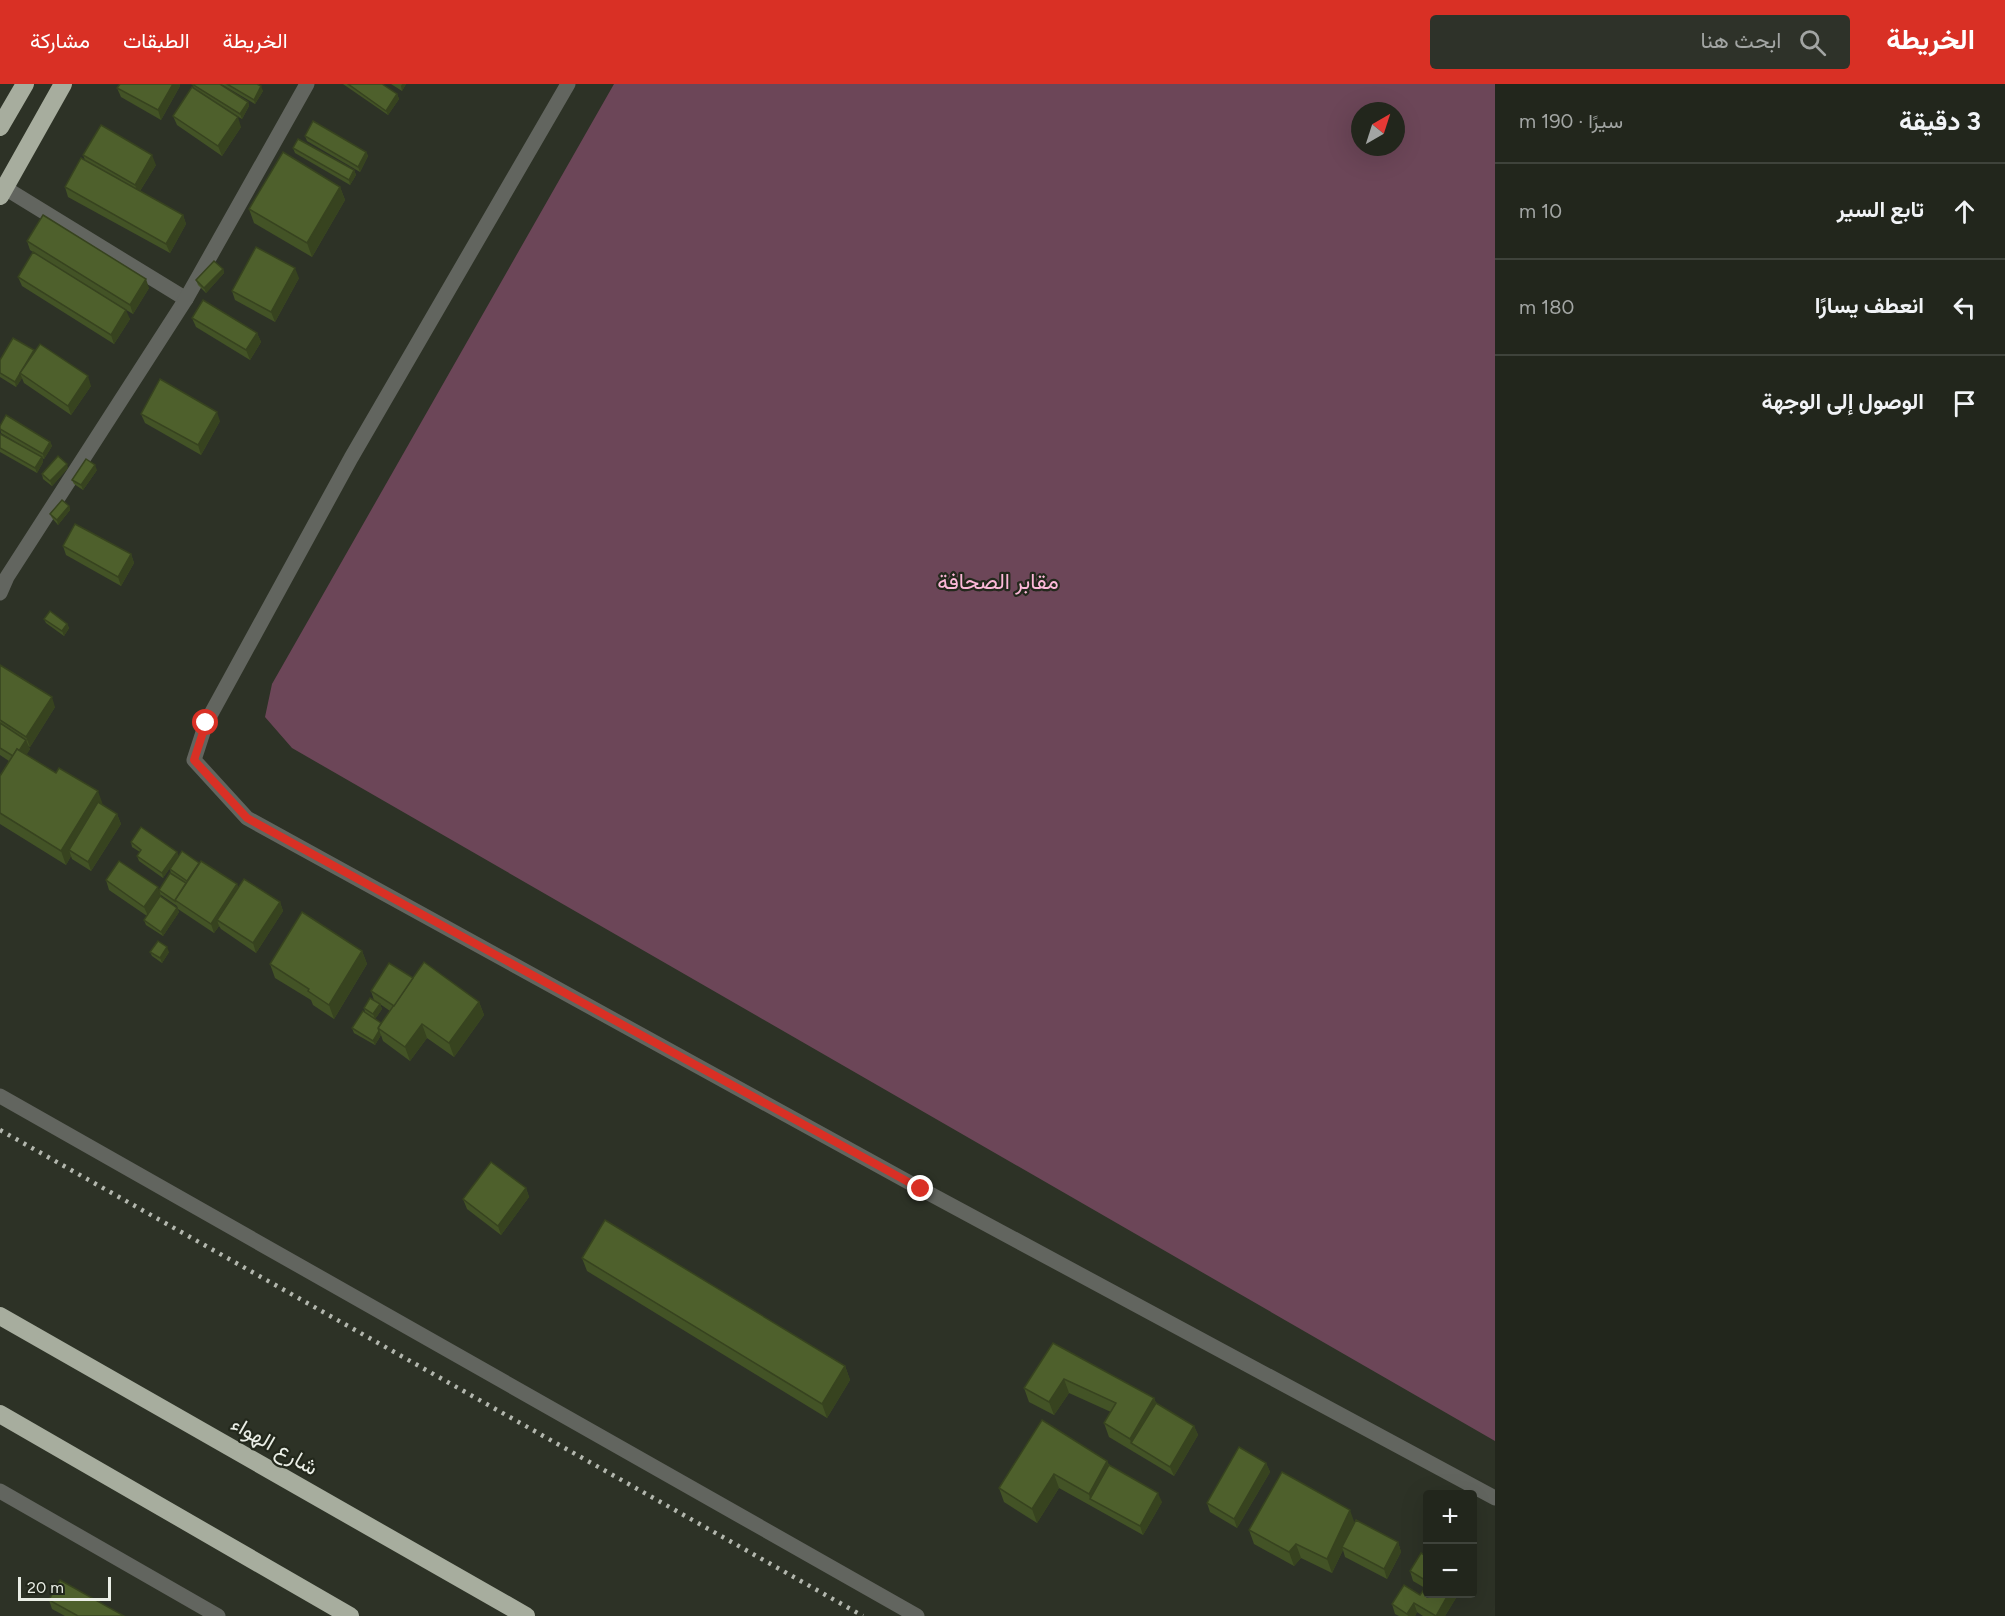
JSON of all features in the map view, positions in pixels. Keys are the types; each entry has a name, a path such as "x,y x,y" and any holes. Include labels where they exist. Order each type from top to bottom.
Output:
{"highway":[{"path":"0,127 25,84"},
{"path":"2,190 63,84"},
{"name":"شارع الهواء","path":"0,1316 526,1616"},
{"path":"0,1414 350,1616"}],"street":[{"path":"0,592 4,575 186,299 307,84"},
{"path":"568,84 351,458 206,723 194,760 247,818 921,1189 1495,1498"},
{"path":"2,190 186,299"},
{"path":"0,1096 917,1616"},
{"path":"0,1491 218,1616"}],"green space":[{"name":"مقابر الصحافة","path":"614,84 1495,84 1495,1441 292,748 265,717 272,684"}],"building":[{"path":"120,84 173,84 158,110 117,88"},
{"path":"192,84 220,84 248,102 240,114"},
{"path":"227,84 257,84 261,86 254,100"},
{"path":"348,84 382,84 397,94 386,111"},
{"path":"192,87 238,117 218,146 173,116"},
{"path":"313,121 366,152 358,167 305,136"},
{"path":"101,125 152,155 135,185 83,155"},
{"path":"298,139 354,170 349,180 293,148"},
{"path":"283,152 340,187 307,243 249,209"},
{"path":"81,158 183,215 166,244 65,187"},
{"path":"43,215 146,279 130,305 27,241"},
{"path":"256,247 295,268 271,312 232,291"},
{"path":"33,252 126,310 111,335 18,277"},
{"path":"214,261 223,269 204,288 196,280"},
{"path":"203,300 257,333 246,350 192,318"},
{"path":"13,338 34,350 15,382 0,373 0,360"},
{"path":"40,344 88,376 68,406 20,373"},
{"path":"160,379 217,412 198,445 141,414"},
{"path":"6,415 50,442 43,454 0,429"},
{"path":"0,434 42,457 35,468 0,448"},
{"path":"58,456 67,464 50,481 42,474"},
{"path":"86,459 95,465 81,485 72,480"},
{"path":"62,500 69,506 57,520 50,514"},
{"path":"75,524 131,554 118,577 63,546"},
{"path":"50,611 67,624 62,631 44,619"},
{"path":"0,665 52,697 26,737 0,720"},
{"path":"0,723 26,740 13,756 0,748"},
{"path":"17,749 56,773 59,768 98,791 61,851 0,813 0,776"},
{"path":"98,802 117,814 88,862 69,850"},
{"path":"141,827 177,852 162,873 137,856 141,850 131,842"},
{"path":"182,851 199,863 187,881 170,869"},
{"path":"119,861 158,887 144,907 106,880"},
{"path":"201,861 237,884 211,924 175,900"},
{"path":"170,873 186,883 175,901 159,890"},
{"path":"244,879 280,902 253,943 217,920"},
{"path":"160,896 177,908 161,932 144,920"},
{"path":"302,912 362,951 329,1005 270,964"},
{"path":"158,941 167,947 160,958 150,952"},
{"path":"424,962 479,1002 449,1043 422,1024 405,1047 378,1028"},
{"path":"389,963 413,978 394,1006 371,991"},
{"path":"370,998 380,1004 373,1014 364,1008"},
{"path":"363,1011 381,1023 373,1041 352,1028"},
{"path":"491,1162 526,1188 498,1226 463,1199"},
{"path":"605,1220 845,1366 822,1404 582,1258"},
{"path":"1053,1343 1154,1398 1130,1439 1104,1423 1116,1403 1064,1379 1049,1402 1024,1388"},
{"path":"1156,1403 1194,1426 1170,1467 1131,1443"},
{"path":"1042,1420 1107,1461 1089,1494 1054,1474 1032,1509 999,1488"},
{"path":"1239,1447 1266,1463 1234,1519 1207,1503"},
{"path":"1109,1465 1158,1493 1140,1526 1090,1499"},
{"path":"1282,1472 1350,1510 1327,1559 1296,1544 1289,1552 1249,1530"},
{"path":"1356,1520 1398,1542 1384,1569 1342,1547"},
{"path":"1421,1553 1423,1554 1423,1579 1410,1571"},
{"path":"60,1580 124,1616 78,1616 49,1600"},
{"path":"1404,1585 1420,1595 1423,1591 1423,1598 1446,1598 1436,1616 1414,1603 1407,1614 1392,1604"}],"railway":[{"path":"0,1130 863,1616"}],"route":[{"path":"206,723 194,760 247,818 921,1189"}]}
